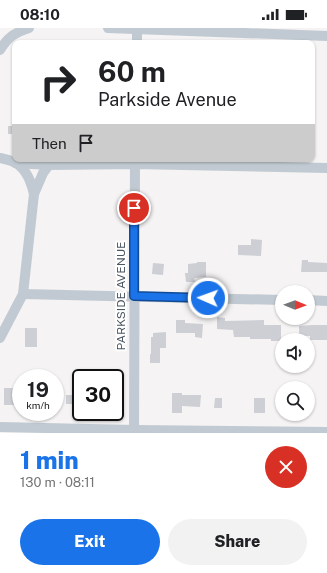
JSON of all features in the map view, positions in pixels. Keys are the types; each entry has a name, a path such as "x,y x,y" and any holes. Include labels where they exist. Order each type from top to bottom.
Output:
{"street":[{"path":"0,50 6,40 9,28"},
{"path":"6,40 29,28"},
{"path":"108,28 327,36"},
{"path":"136,40 137,28"},
{"path":"0,158 15,163 49,165 135,162 327,168"},
{"name":"PARKSIDE AVENUE","path":"134,432 135,162"},
{"path":"15,163 24,170 29,177 34,194"},
{"path":"0,338 23,294 34,194 41,177 49,165"},
{"path":"23,294 275,300"},
{"path":"315,300 327,301"},
{"path":"0,427 134,432 327,432"}],"building":[{"path":"8,126 12,126 12,134 8,134"},
{"path":"251,239 262,240 261,256 238,255 238,245 251,245"},
{"path":"302,260 308,260 308,262 327,263 327,272 301,272"},
{"path":"206,262 206,277 194,278 195,282 186,282 185,273 188,273 188,264"},
{"path":"153,263 164,264 163,275 152,274"},
{"path":"217,317 225,318 225,321 264,320 264,325 281,325 281,333 275,333 275,341 271,341 271,339 234,337 233,330 217,329"},
{"path":"176,320 185,320 185,323 203,324 202,338 195,337 195,333 176,333"},
{"path":"327,325 327,340 315,340 315,333 299,333 299,326"},
{"path":"25,328 37,328 37,347 25,347"},
{"path":"166,332 166,348 160,348 160,363 150,363 151,337 153,337 153,333"},
{"path":"4,388 12,388 12,405 4,405"},
{"path":"172,393 182,393 182,395 201,395 200,407 182,406 182,413 172,413"},
{"path":"66,395 72,395 72,404 66,404"},
{"path":"215,398 222,398 222,408 214,408"},
{"path":"254,398 265,398 265,413 254,413"}],"route":[{"path":"134,208 134,296 208,298"}]}
